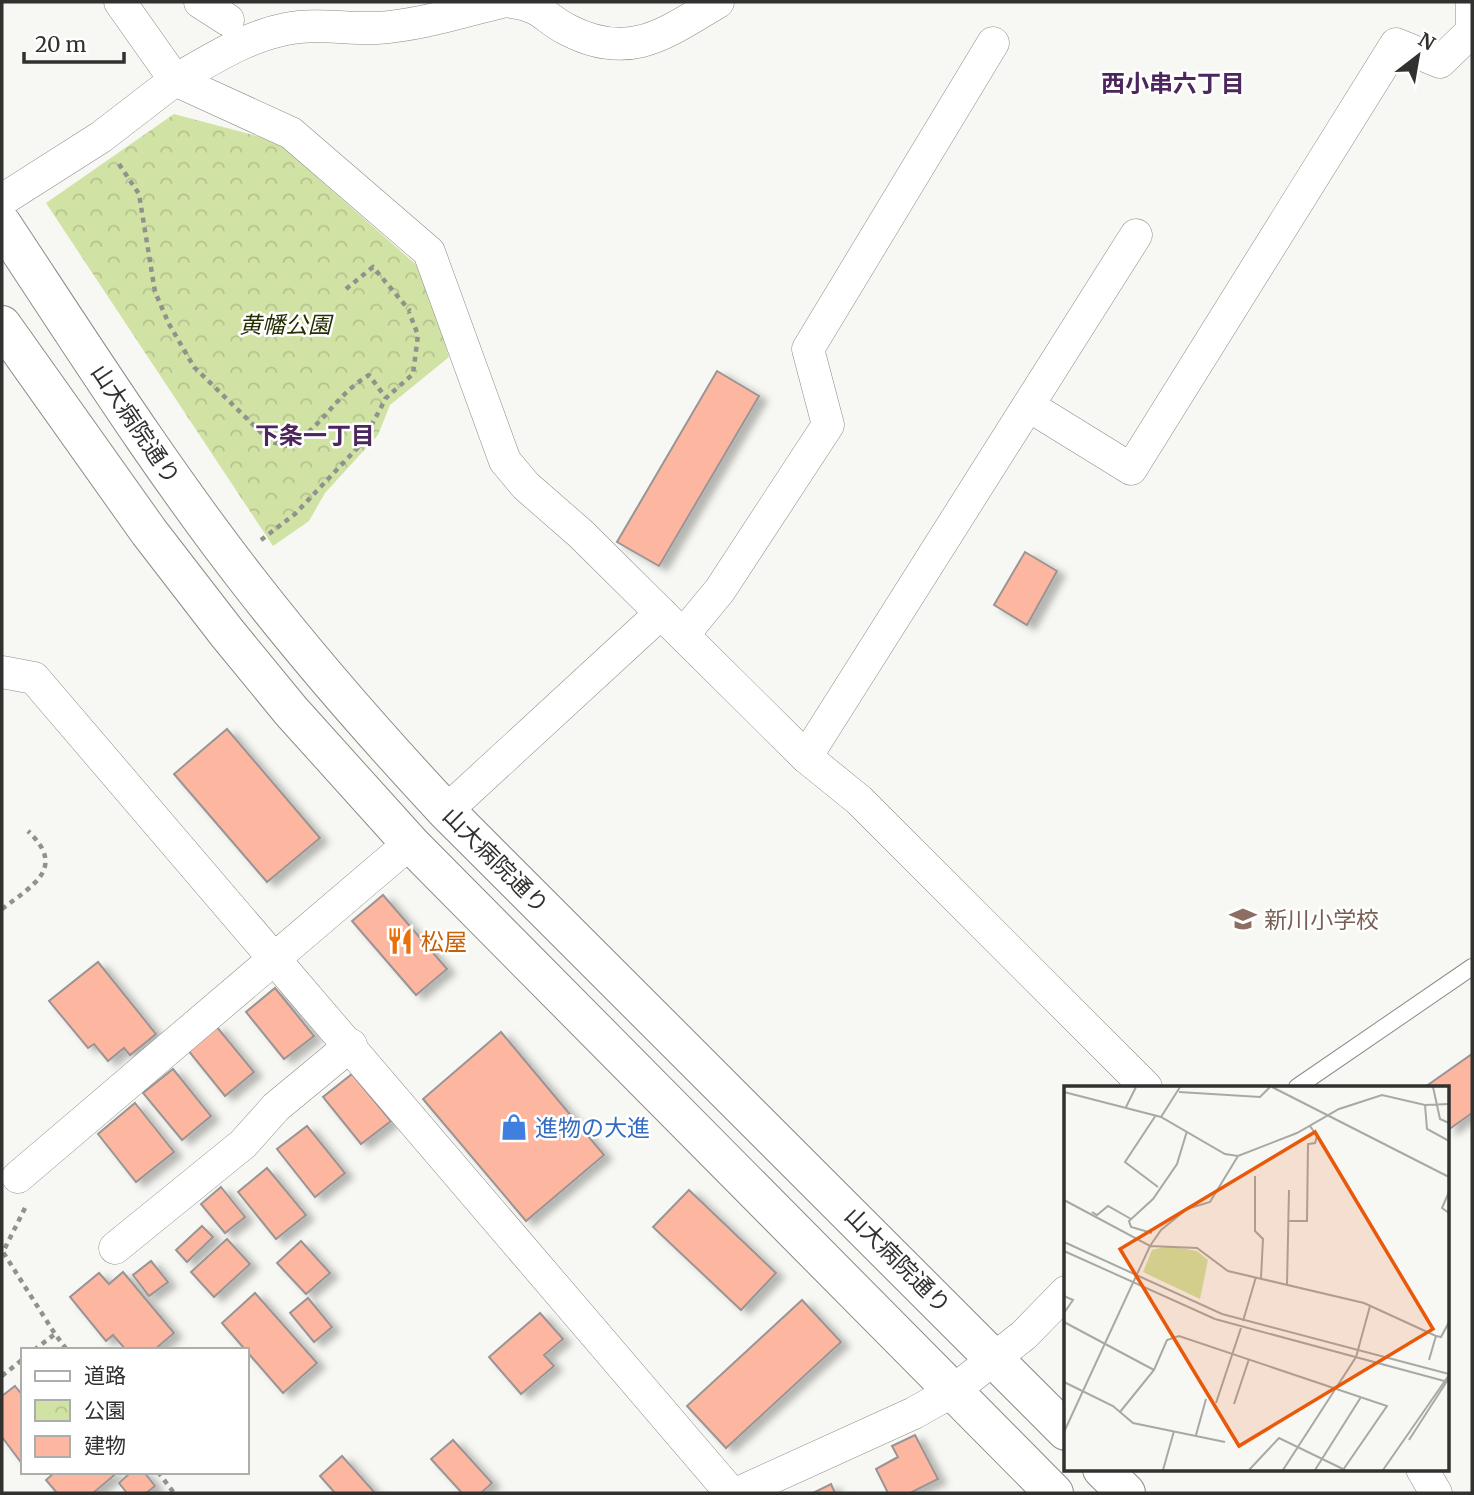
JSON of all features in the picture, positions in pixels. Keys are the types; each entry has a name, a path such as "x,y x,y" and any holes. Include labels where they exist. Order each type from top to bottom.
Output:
{"street":[{"path":"120,2 175,80 291,133 429,252 439,273 505,461 526,486 581,534 806,757 859,800 1145,1086"},
{"path":"200,2 229,20"},
{"path":"2,200 101,137 175,80 246,40 287,29 326,26 374,28 427,23 502,2"},
{"path":"511,2 535,6 566,29 592,40 621,44 656,39 718,2"},
{"path":"1029,406 1131,469 1396,44 1440,62 1472,31 1472,2"},
{"path":"683,635 720,590 828,425 808,349 993,43"},
{"name":"山大病院通り","path":"2,224 150,447 248,580 347,704 446,811 996,1357 1064,1429"},
{"path":"806,757 1136,234"},
{"path":"2,325 149,532 227,633 410,843 1054,1493"},
{"path":"446,811 661,613"},
{"path":"2,671 34,678 351,1045 731,1493"},
{"path":"18,1177 410,843"},
{"path":"115,1248 243,1144 276,1107 351,1045"},
{"path":"738,1493 914,1413 954,1391 1024,1335 1064,1294"},
{"path":"1103,1470 1126,1493"},
{"path":"1423,1470 1436,1493"}],"lane":[{"path":"1298,1086 1472,967"}],"path":[{"path":"101,137 139,194 155,292 169,324 194,367 271,442 289,446 307,436 347,388 369,375 386,398"},
{"path":"260,540 295,514 362,443 386,398 413,374 418,335 409,312 373,267 346,289"},
{"path":"409,312 439,273"},
{"path":"2,909 36,883 47,864 44,846 29,831"},
{"path":"18,1177 25,1207 3,1252 66,1348"},
{"path":"37,1348 55,1334"},
{"path":"2,1376 21,1361"},
{"path":"160,1474 174,1493"}],"green space":[{"name":"黄幡公園","path":"174,114 276,141 421,269 449,357 390,405 378,435 325,493 309,521 273,546 46,203"}],"building":[{"path":"717,371 759,396 659,566 617,542"},
{"path":"1025,552 1057,571 1027,625 994,605"},
{"path":"227,729 320,838 267,882 174,774"},
{"path":"383,895 447,969 416,995 352,921"},
{"path":"98,962 156,1034 130,1055 124,1048 108,1061 94,1044 88,1048 49,1001"},
{"path":"275,988 314,1036 284,1059 246,1012"},
{"path":"216,1026 254,1072 225,1096 187,1049"},
{"name":"進物の大進","path":"501,1032 604,1155 526,1221 423,1099"},
{"path":"1472,1054 1472,1113 1450,1129 1450,1086 1426,1086"},
{"path":"173,1069 211,1116 182,1140 143,1093"},
{"path":"352,1074 391,1121 361,1144 323,1097"},
{"path":"135,1103 174,1152 136,1182 98,1134"},
{"path":"307,1126 345,1173 315,1197 277,1149"},
{"path":"267,1168 306,1215 276,1239 238,1192"},
{"path":"221,1187 245,1217 225,1233 201,1204"},
{"path":"689,1190 776,1273 741,1310 653,1227"},
{"path":"202,1226 213,1237 187,1262 176,1250"},
{"path":"227,1239 250,1264 214,1297 191,1272"},
{"path":"301,1241 330,1273 306,1294 277,1263"},
{"path":"151,1261 168,1282 149,1296 133,1275"},
{"path":"123,1272 174,1333 156,1348 124,1348 113,1335 106,1341 70,1297 99,1273 109,1284"},
{"path":"255,1293 317,1363 283,1393 248,1353 248,1348 244,1348 222,1323"},
{"path":"308,1298 332,1327 314,1342 290,1313"},
{"path":"802,1300 841,1342 726,1448 687,1406"},
{"path":"540,1313 563,1339 544,1355 554,1366 521,1394 489,1357"},
{"path":"15,1386 21,1394 21,1462 2,1437 2,1396"},
{"path":"915,1435 938,1479 910,1493 888,1493 876,1469 898,1457 892,1446"},
{"path":"453,1440 492,1483 481,1493 462,1493 431,1459"},
{"path":"342,1456 375,1493 335,1493 320,1476"},
{"path":"53,1474 116,1474 93,1493 57,1493 46,1480"},
{"path":"129,1474 146,1474 155,1486 146,1493 127,1493 119,1483"},
{"path":"831,1484 835,1493 813,1493"}],"place":[{"name":"新川小学校","path":"1243,919"},
{"name":"松屋","path":"400,941"},
{"name":"進物の大進","path":"514,1127"}],"district":[{"name":"西小串六丁目","path":"1173,83"},
{"name":"下条一丁目","path":"315,435"}]}
